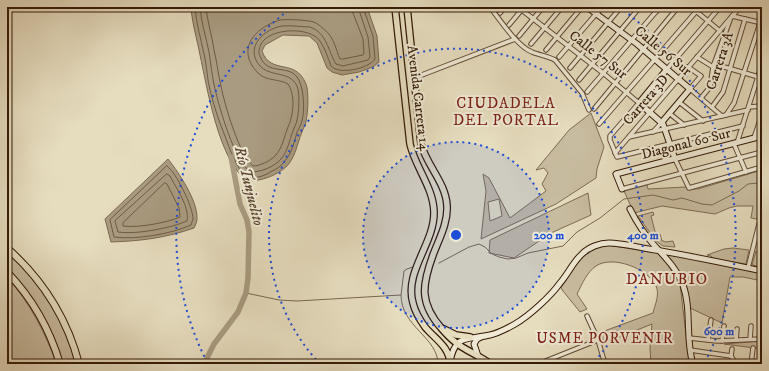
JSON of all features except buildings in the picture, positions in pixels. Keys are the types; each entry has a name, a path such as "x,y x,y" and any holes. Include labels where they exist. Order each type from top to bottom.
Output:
{"highway":[{"path":"7,248 29,270 54,304 69,335 78,364"},
{"path":"7,272 26,294 34,307 49,335 60,364"}],"main road":[{"name":"Avenida Carrera 14","path":"395,7 410,144 414,160 431,196 434,212 432,227 413,282 412,299 418,318 447,350 450,363"},
{"name":"Avenida Carrera 14","path":"408,7 414,78 423,149 427,160 443,190 447,205 445,225 426,274 424,289 427,307 440,327 458,344 491,364"},
{"path":"440,327 456,335 470,337"}],"street":[{"path":"490,7 516,39 530,52 550,57 555,60 582,93 589,110"},
{"path":"500,13 505,7"},
{"path":"519,36 543,7"},
{"path":"531,44 562,7"},
{"path":"546,50 582,7"},
{"name":"Calle 56 Sur","path":"587,7 644,49 724,116"},
{"path":"559,57 602,7"},
{"path":"570,68 621,7"},
{"path":"579,80 640,7"},
{"path":"648,7 656,12"},
{"path":"587,92 660,7"},
{"path":"594,109 678,7"},
{"path":"691,7 720,30"},
{"path":"599,124 700,7"},
{"path":"720,7 609,138 617,157 743,126"},
{"name":"Carrera 3D","path":"615,153 740,7"},
{"path":"509,25 521,8"},
{"name":"Calle 57 Sur","path":"521,8 544,29 592,64 662,122"},
{"path":"701,98 710,87 714,66 732,17 761,23 734,103 724,116"},
{"name":"Carrera 3A","path":"712,107 722,92 745,19"},
{"path":"414,78 516,39"},
{"path":"698,56 714,66 729,68 760,77"},
{"path":"746,172 736,143 760,77 762,64"},
{"path":"652,132 701,76 688,67"},
{"path":"679,102 703,121"},
{"path":"629,137 665,130 762,106"},
{"path":"669,113 684,125"},
{"path":"754,138 762,114"},
{"path":"662,122 675,159 688,188 762,167"},
{"name":"Diagonal 60 Sur","path":"622,189 616,174 762,136"},
{"path":"622,189 762,152"},
{"path":"630,209 647,236 677,272 683,286 686,299 690,350 693,364"},
{"path":"748,268 759,224"},
{"path":"478,356 474,344 477,339 514,325 527,316 558,286 581,254 600,244 610,243 659,250 762,271"},
{"path":"587,316 598,340 605,364"},
{"path":"708,340 711,320"},
{"path":"722,341 724,326"},
{"path":"750,339 751,326"},
{"path":"736,340 737,329"},
{"path":"450,363 453,352 458,344 470,337 484,336"},
{"path":"689,338 722,341 762,339"},
{"path":"538,364 598,340"},
{"path":"751,364 753,348"},
{"path":"690,350 731,356"},
{"path":"732,350 731,356 736,364"}],"shaded area":[{"path":"591,113 604,147 597,169 596,178 556,204 481,239 486,191 483,174 489,178 510,218 546,191 542,184 548,173 544,168 536,170 569,130","holes":["499,199 502,216 490,221 488,202"]},
{"path":"762,170 762,220 751,218 753,206 737,206 715,214 662,206 634,213 624,191 647,185 648,189 685,187 689,189 698,189"},
{"path":"588,193 591,215 551,233 514,258 489,253 490,240"},
{"path":"653,212 654,215 651,216 656,235 660,234 662,241 673,241 675,247 663,246 656,241 638,216"},
{"path":"607,245 659,253 674,270 680,284 688,352 691,364 651,364 650,348 652,324 605,343 599,333 653,313 657,296 656,286 646,274 638,269 629,265 611,262 596,266 587,275 577,294 587,309 580,312 563,291 561,288 580,261 591,251 598,247"},
{"path":"733,248 749,250 746,264 714,259 707,255 724,249"},
{"path":"7,250 29,272 52,304 66,334 77,364 62,364 49,329 7,269"},
{"path":"756,251 762,253 762,267 752,265"},
{"path":"666,254 762,273 762,281 743,277 730,277 722,323 690,308 682,276"},
{"path":"7,278 23,297 36,318 57,364 7,364"},
{"path":"762,341 762,349 724,344"}],"water":[{"path":"191,7 367,7 377,36 379,62 373,67 359,72 342,75 332,72 327,68 317,43 309,36 283,35 265,45 262,51 271,63 296,71 306,84 308,92 307,117 306,124 294,154 287,166 278,173 269,177 248,181 238,172 229,158 222,142 206,86 193,25"},
{"path":"168,159 182,179 191,196 197,219 194,228 153,238 111,242 105,219"}],"waterway":[{"name":"Río Tunjuelito","path":"204,364 214,344 238,312 246,293 248,278 249,232 247,220 240,204 231,157"},
{"path":"439,263 469,247 479,244 485,247 492,254 508,259 516,258 528,253 563,246 577,232 600,218 624,199 653,195 673,200 682,198 702,204 712,205 739,191 748,184 758,183 762,186"},
{"path":"246,293 279,300 297,301 401,295 404,271 413,267"},
{"path":"401,295 403,306 407,315 432,346 438,364"}],"district":[{"name":"CIUDADELA DEL PORTAL","path":"506,112"},
{"name":"DANUBIO","path":"667,279"},
{"name":"USME PORVENIR","path":"605,338"}]}
